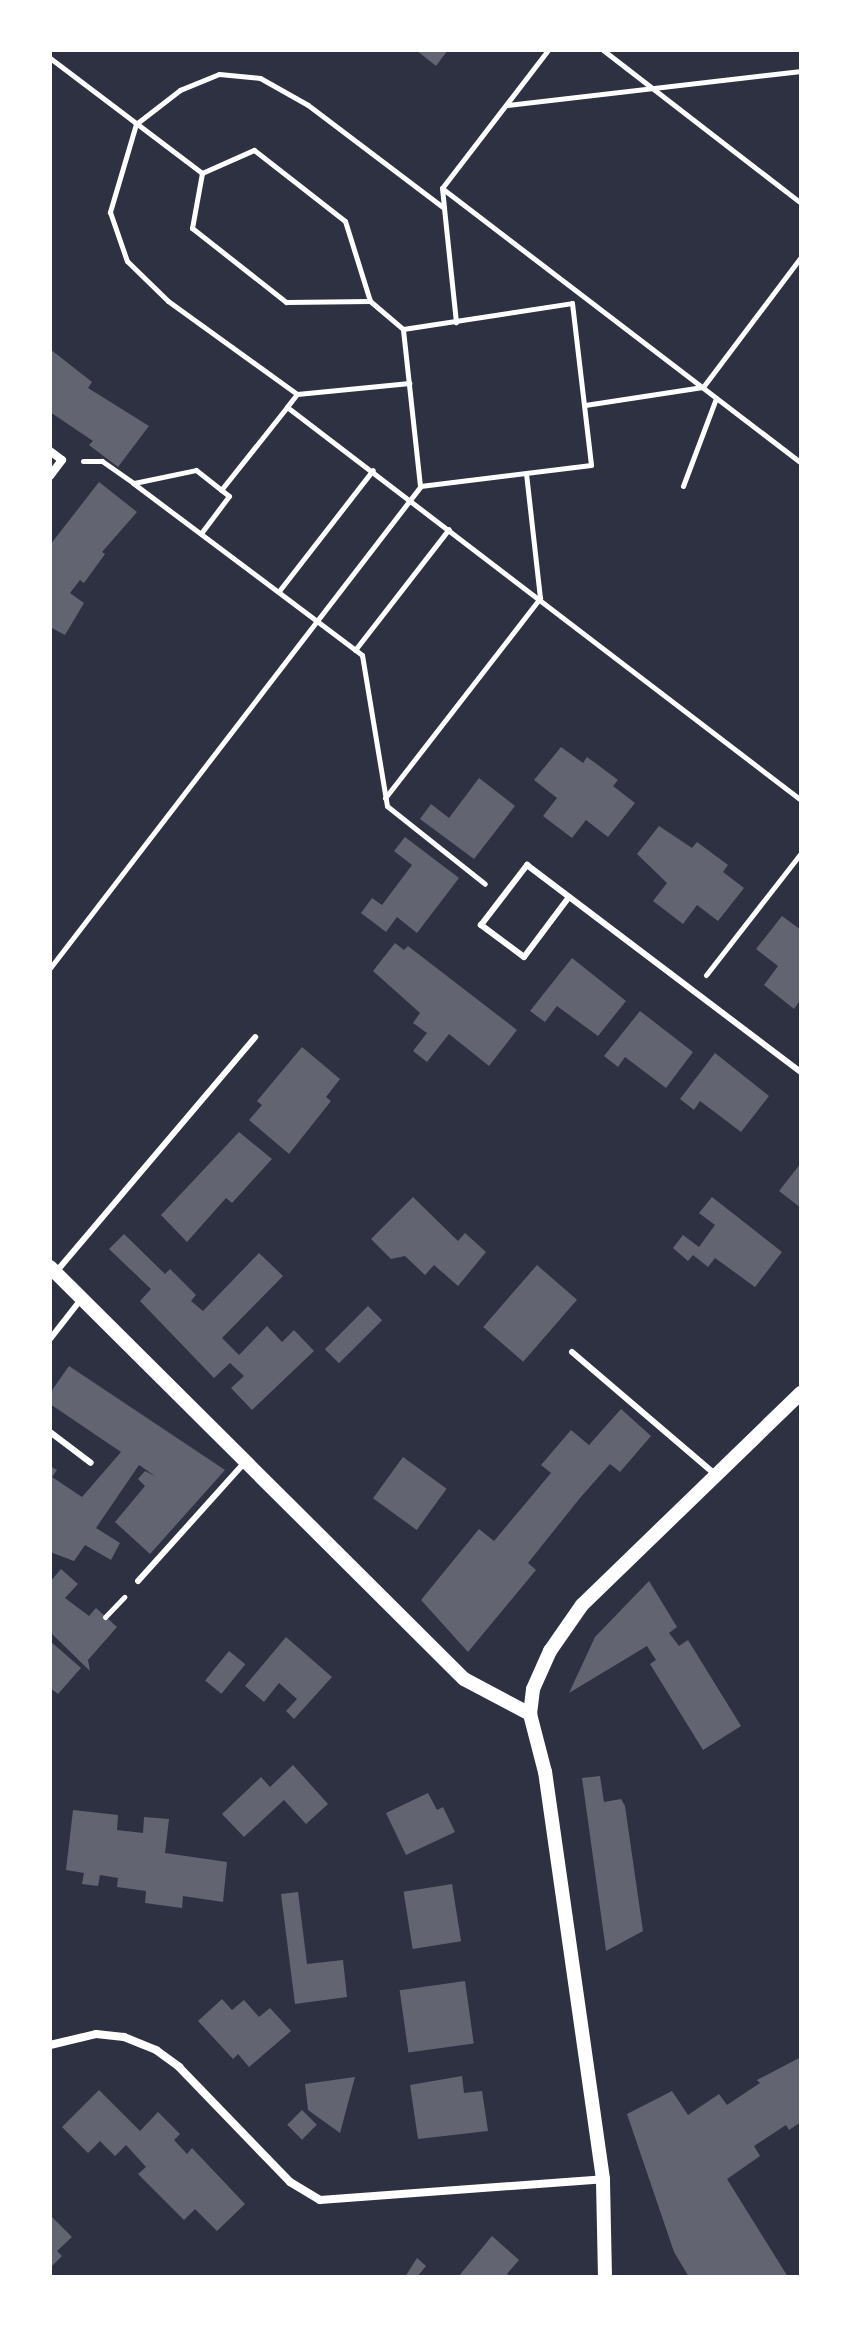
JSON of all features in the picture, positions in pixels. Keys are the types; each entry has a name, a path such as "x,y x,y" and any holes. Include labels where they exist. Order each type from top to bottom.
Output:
{"street":[{"path":"50,451 62,460 50,476"},
{"path":"53,1270 464,1679 530,1714"},
{"path":"605,2277 603,2179 545,1772 530,1714 540,1670 582,1605 801,1393"},
{"path":"50,2045 96,2034 133,2040 156,2050 179,2067 290,2182 320,2200 603,2179"}],"lane":[{"path":"569,897 524,957 481,925 527,865 801,1072"},
{"path":"53,1270 255,1037"},
{"path":"50,1339 82,1298"},
{"path":"572,1352 715,1474"},
{"path":"50,1432 91,1463"},
{"path":"138,1581 246,1461"}],"path":[{"path":"456,322 442,188 548,50"},
{"path":"603,50 801,203"},
{"path":"50,58 202,173"},
{"path":"506,105 801,71"},
{"path":"409,383 297,394 168,301 127,261 110,212 136,124 180,90 219,74 260,78 308,105 444,208"},
{"path":"50,968 420,486 403,329 370,301 345,221 254,150 202,173"},
{"path":"202,173 192,228 286,302 370,301"},
{"path":"442,188 801,463"},
{"path":"585,405 703,387 801,257"},
{"path":"403,329 572,303 581,293"},
{"path":"420,486 591,465 572,303"},
{"path":"221,490 297,394"},
{"path":"683,486 716,398"},
{"path":"287,407 801,800"},
{"path":"62,460 102,461 202,532 362,655 385,798 390,810 502,898"},
{"path":"133,483 196,470 229,496 202,532"},
{"path":"279,591 373,470"},
{"path":"385,798 540,598 526,474"},
{"path":"355,650 449,529"},
{"path":"695,990 801,853"}],"building":[{"path":"416,50 448,50 436,66"},
{"path":"50,349 92,382 88,388 149,426 118,467 89,445 93,441 50,412"},
{"path":"99,482 137,512 102,552 105,554 84,583 80,580 70,593 84,603 65,635 50,627 50,545"},
{"path":"561,747 583,763 587,757 618,780 613,786 635,803 608,837 586,820 572,838 543,816 557,798 534,780"},
{"path":"479,778 515,806 474,859 420,819 431,804 449,818"},
{"path":"659,826 692,848 697,842 728,865 723,872 744,888 718,921 697,905 683,924 653,901 667,883 637,854"},
{"path":"405,837 459,878 417,933 397,917 386,932 361,913 372,898 382,905 412,865 394,851"},
{"path":"782,916 801,930 801,999 794,1009 764,985 778,966 756,949"},
{"path":"395,943 404,950 408,946 517,1030 489,1066 449,1034 427,1062 413,1051 427,1033 413,1023 420,1013 373,971"},
{"path":"572,958 626,1001 598,1036 557,1006 545,1022 530,1011"},
{"path":"640,1011 693,1052 666,1088 625,1057 618,1067 604,1056"},
{"path":"302,1047 340,1079 326,1097 331,1101 289,1154 249,1120 262,1105 257,1101"},
{"path":"715,1053 769,1096 741,1132 700,1101 694,1110 680,1099"},
{"path":"239,1132 272,1159 232,1203 226,1198 187,1242 161,1215"},
{"path":"801,1163 801,1208 779,1191"},
{"path":"413,1197 458,1241 465,1233 486,1252 458,1286 434,1265 425,1275 405,1256 391,1259 371,1239"},
{"path":"712,1197 782,1252 755,1287 715,1258 708,1267 693,1255 688,1261 673,1248 683,1235 699,1247 715,1225 699,1213"},
{"path":"124,1234 165,1274 170,1269 196,1295 191,1301 203,1311 259,1253 283,1276 222,1338 239,1355 267,1326 282,1342 294,1330 314,1351 252,1410 231,1388 244,1376 230,1363 214,1378 140,1301 151,1289 109,1249"},
{"path":"537,1265 577,1300 523,1362 483,1327"},
{"path":"368,1306 382,1320 339,1363 325,1349"},
{"path":"69,1366 225,1470 150,1554 115,1522 145,1486 138,1479 145,1471 155,1476 139,1465 96,1528 120,1543 111,1560 85,1545 74,1561 50,1552 50,1466 57,1470 52,1477 82,1497 121,1452 50,1404 50,1393"},
{"path":"621,1409 651,1436 620,1472 610,1464 580,1498 528,1563 536,1570 468,1652 421,1600 479,1529 494,1541 551,1473 541,1465 571,1430 589,1445"},
{"path":"403,1457 447,1489 417,1530 373,1498"},
{"path":"61,1569 78,1584 65,1598 89,1616 96,1608 117,1627 88,1660 90,1671 50,1632 50,1582"},
{"path":"649,1581 677,1627 669,1633 679,1646 688,1640 741,1726 703,1750 650,1664 656,1660 647,1646 569,1693 595,1637"},
{"path":"286,1637 332,1677 294,1719 286,1711 297,1699 279,1683 264,1702 245,1686"},
{"path":"50,1641 81,1668 58,1694 50,1688"},
{"path":"229,1651 245,1664 221,1694 205,1681"},
{"path":"293,1765 328,1804 306,1824 284,1800 244,1837 222,1814 261,1777 270,1787"},
{"path":"600,1776 604,1802 621,1799 625,1806 643,1931 606,1951 582,1778"},
{"path":"428,1793 437,1810 443,1807 455,1832 406,1855 386,1813"},
{"path":"73,1810 118,1815 117,1830 143,1833 144,1817 169,1819 165,1853 227,1862 223,1902 183,1896 182,1908 145,1903 146,1891 117,1887 118,1878 100,1875 98,1886 82,1884 84,1873 66,1870"},
{"path":"452,1884 461,1941 413,1949 404,1892"},
{"path":"298,1892 307,1964 343,1960 347,1997 295,2004 281,1894"},
{"path":"465,1981 474,2043 408,2053 400,1990"},
{"path":"222,1999 232,2010 244,2000 259,2017 270,2008 291,2031 249,2067 238,2054 233,2059 198,2021"},
{"path":"801,2057 801,2122 789,2130 786,2125 754,2146 760,2156 727,2179 788,2277 689,2277 674,2252 627,2114 672,2091 688,2115 719,2094 727,2105 760,2083 757,2080"},
{"path":"462,2076 464,2093 482,2091 488,2131 418,2139 410,2085"},
{"path":"355,2077 340,2133 308,2110 305,2084"},
{"path":"99,2090 140,2131 158,2112 180,2134 174,2140 187,2154 192,2148 245,2204 217,2231 195,2209 184,2220 138,2174 146,2167 126,2145 115,2156 100,2141 88,2153 62,2127"},
{"path":"302,2110 317,2125 302,2140 287,2125"},
{"path":"50,2215 72,2237 57,2251 62,2256 50,2268"},
{"path":"492,2236 519,2260 507,2274 511,2277 458,2277"},
{"path":"417,2258 426,2266 417,2277 405,2277"}]}
